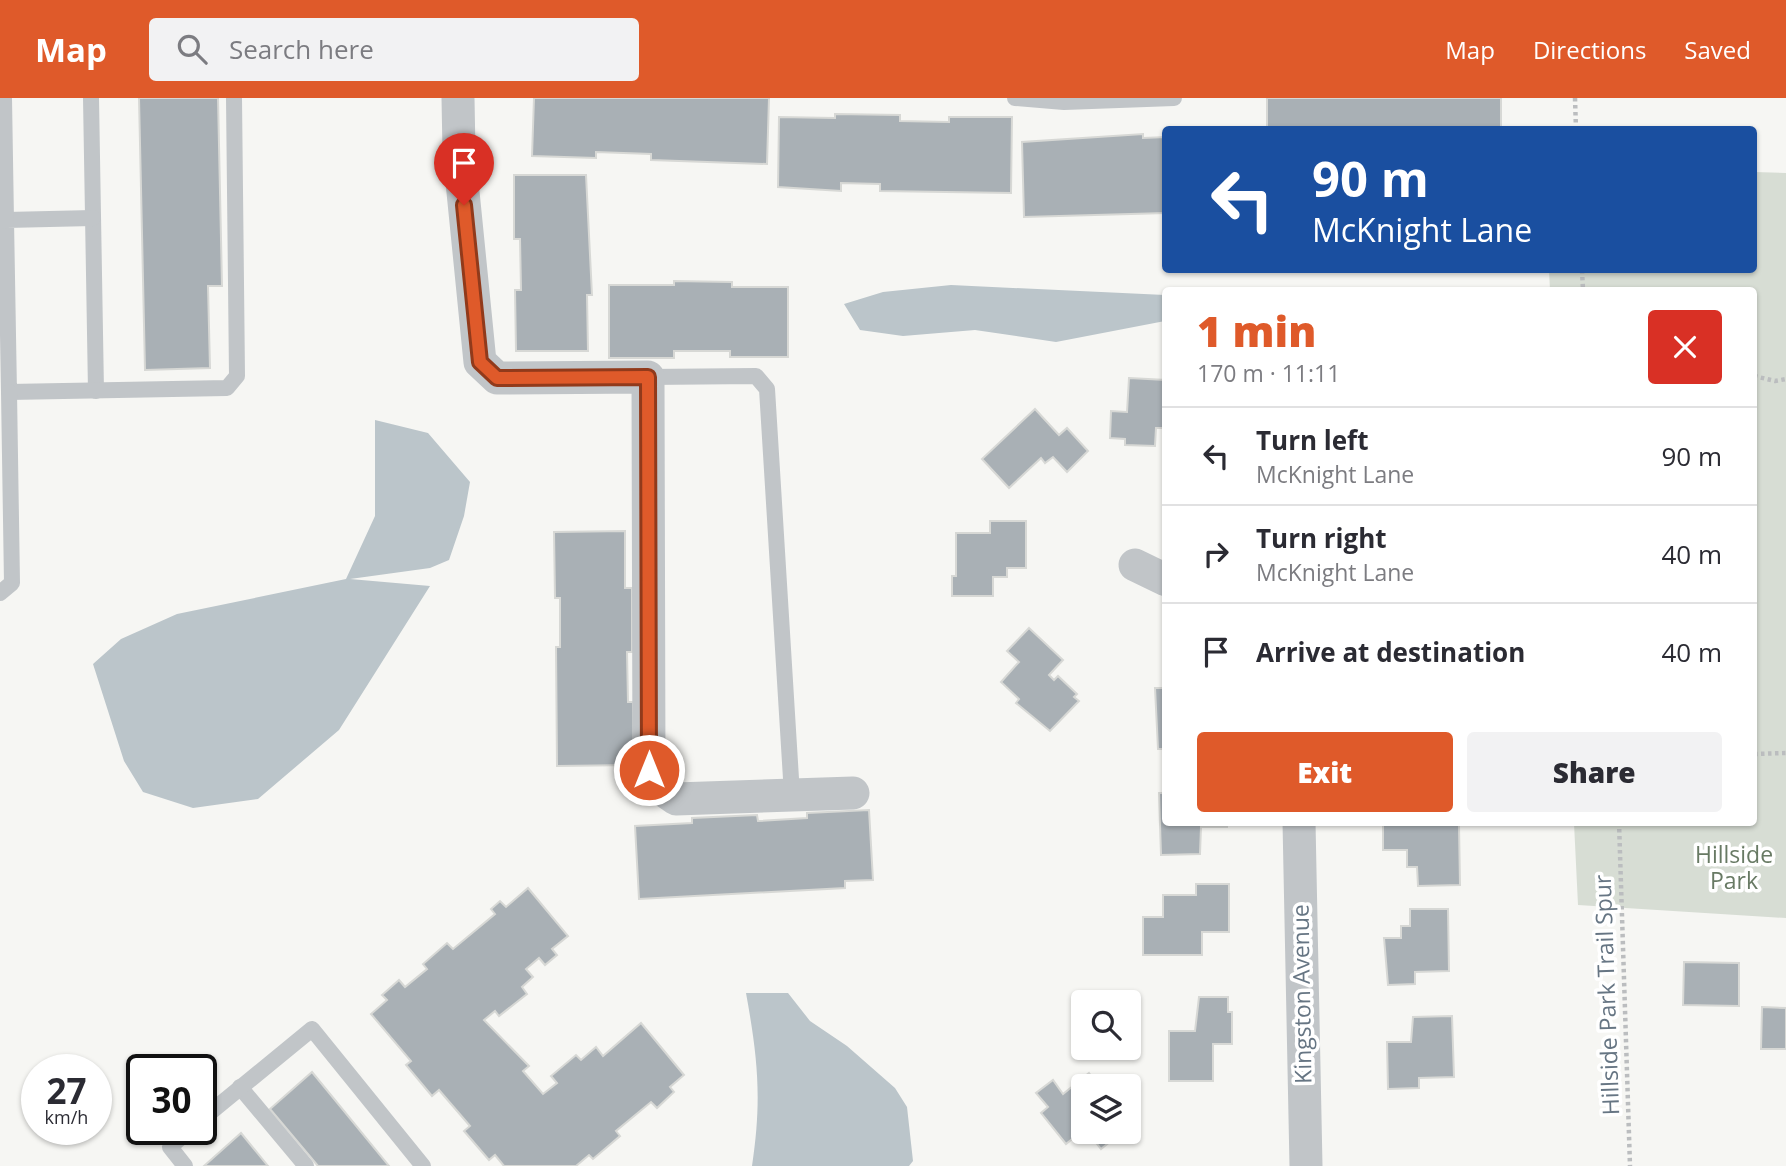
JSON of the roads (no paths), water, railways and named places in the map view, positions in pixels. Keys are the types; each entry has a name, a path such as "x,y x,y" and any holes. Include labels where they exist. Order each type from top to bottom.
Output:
{"street":[{"path":"458,98 459,152 480,362 497,378 648,377 649,770 657,786 676,799 853,793"},
{"path":"1135,565 1162,578"},
{"name":"Kingston Avenue","path":"1299,826 1306,1166"}],"lane":[{"path":"0,593 12,583 3,221 4,98"},
{"path":"91,98 96,391"},
{"path":"9,392 227,388 237,376 234,98"},
{"path":"1015,98 1064,102 1174,98"},
{"path":"3,221 93,218"},
{"path":"648,377 756,376 768,388 792,795"},
{"path":"217,1106 312,1028 423,1166"},
{"path":"240,1087 306,1166"},
{"path":"172,1145 170,1147 185,1166"}],"park label":[{"name":"Hillside Park","path":"1734,868"}]}
